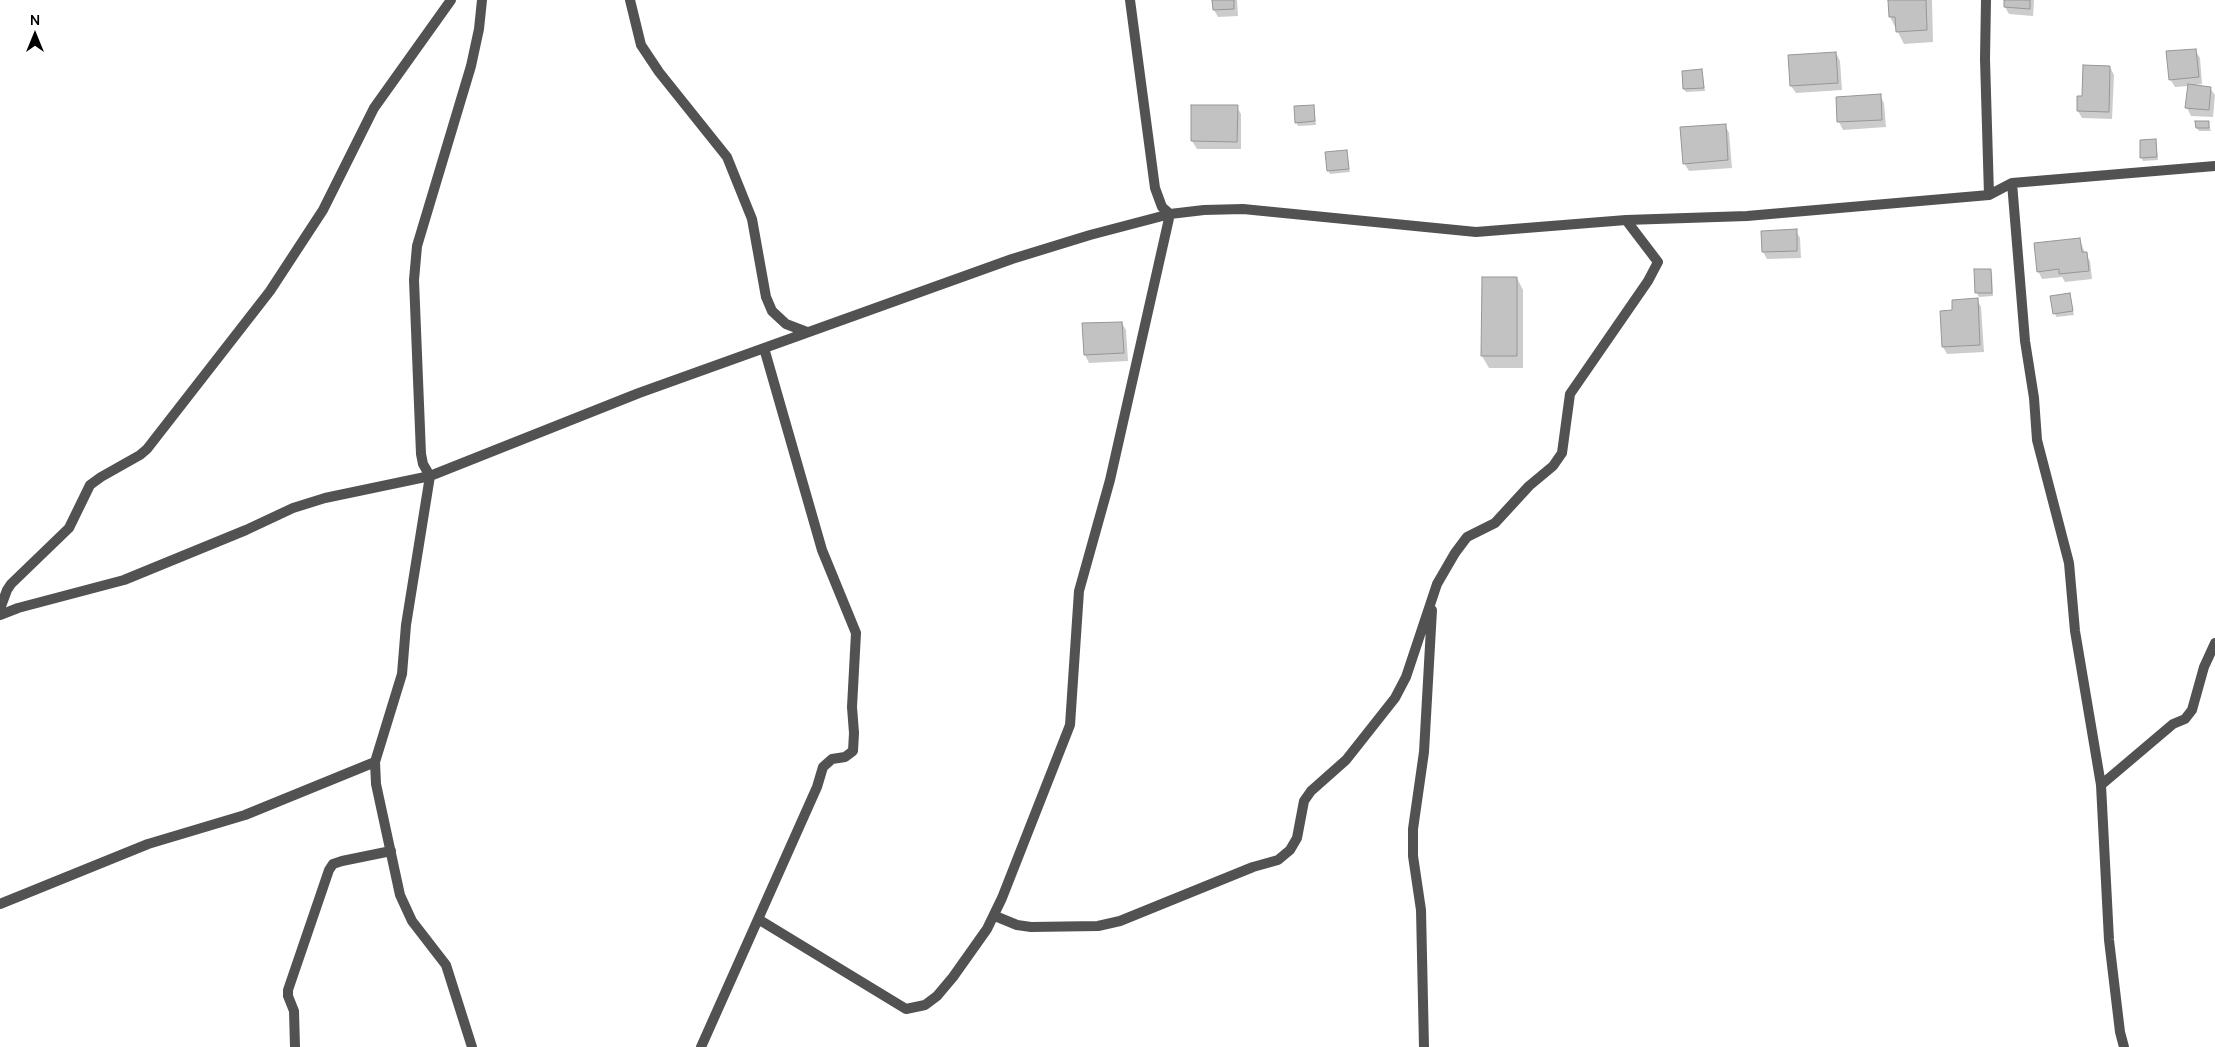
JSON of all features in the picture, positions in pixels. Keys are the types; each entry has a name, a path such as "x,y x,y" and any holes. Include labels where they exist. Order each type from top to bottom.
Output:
{"street":[{"path":"0,609 11,584 69,528 90,485 147,449 270,291 323,210 374,108 452,0"},
{"path":"472,1047 446,965 412,921 400,895 376,784 375,762 402,674 406,624 430,476 423,464 421,454 415,260 431,194 470,66 479,29 482,0"},
{"path":"630,0 644,51 727,157 752,219 766,297 772,311 786,324 808,332"},
{"path":"1130,0 1155,188 1162,207 1170,214"},
{"path":"1986,0 1985,58 1990,195"},
{"path":"0,615 18,608 124,580 246,530 293,508 325,498 430,476 640,392 1012,259 1090,235 1170,214 1204,210 1243,209 1476,232 1626,220 1748,216 1990,195 2012,183 2215,166"},
{"path":"2012,183 2025,341 2034,398 2037,440 2069,563 2075,631 2101,785 2108,940 2120,1032 2124,1047"},
{"path":"758,918 906,1009 925,1005 937,996 953,977 995,916 1070,725 1079,591 1110,480 1170,214"},
{"path":"995,916 1018,925 1031,927 1098,926 1120,921 1253,867 1278,860 1290,850 1297,838 1304,801 1310,791 1346,760 1396,698 1406,677 1437,584 1467,537 1495,523 1529,486 1553,466 1562,453 1570,394 1648,281 1658,262 1626,220"},
{"path":"701,1047 824,767 832,759 845,756 853,751 852,707 856,633 822,550 764,348"},
{"path":"1424,1047 1422,910 1413,856 1413,829 1424,752 1432,596"},
{"path":"2101,785 2173,724 2185,719 2192,710 2204,667 2215,642"},
{"path":"0,904 148,844 246,815 375,762"},
{"path":"295,1047 294,1011 288,996 288,990 329,870 333,864 342,861 391,851"}],"building":[{"path":"1212,0 1234,0 1234,9 1213,10"},
{"path":"1888,0 1926,0 1927,30 1896,32 1895,17 1889,17"},
{"path":"2004,0 2030,0 2030,9 2004,7"},
{"path":"2196,49 2199,77 2169,80 2166,51"},
{"path":"1836,52 1838,83 1790,86 1788,55"},
{"path":"2083,65 2110,66 2109,112 2077,111 2077,96 2082,96"},
{"path":"1702,69 1704,88 1683,89 1682,71"},
{"path":"2188,84 2211,87 2209,110 2185,108"},
{"path":"1881,94 1882,120 1837,122 1836,97"},
{"path":"1191,105 1238,105 1237,142 1191,141"},
{"path":"1314,105 1315,121 1295,123 1294,106"},
{"path":"2195,121 2209,121 2209,128 2196,128"},
{"path":"1726,124 1728,160 1683,164 1680,127"},
{"path":"2156,139 2157,157 2140,158 2140,140"},
{"path":"1347,150 1349,169 1327,171 1325,152"},
{"path":"1797,229 1797,251 1762,252 1761,231"},
{"path":"2080,238 2082,252 2087,252 2089,271 2059,274 2059,269 2037,272 2034,243"},
{"path":"1974,269 1991,269 1992,293 1975,293"},
{"path":"1482,277 1517,277 1517,356 1481,356"},
{"path":"2070,293 2073,311 2053,314 2050,296"},
{"path":"1978,298 1980,345 1942,347 1940,311 1952,310 1952,300"},
{"path":"1122,322 1124,353 1084,355 1082,323"}]}
